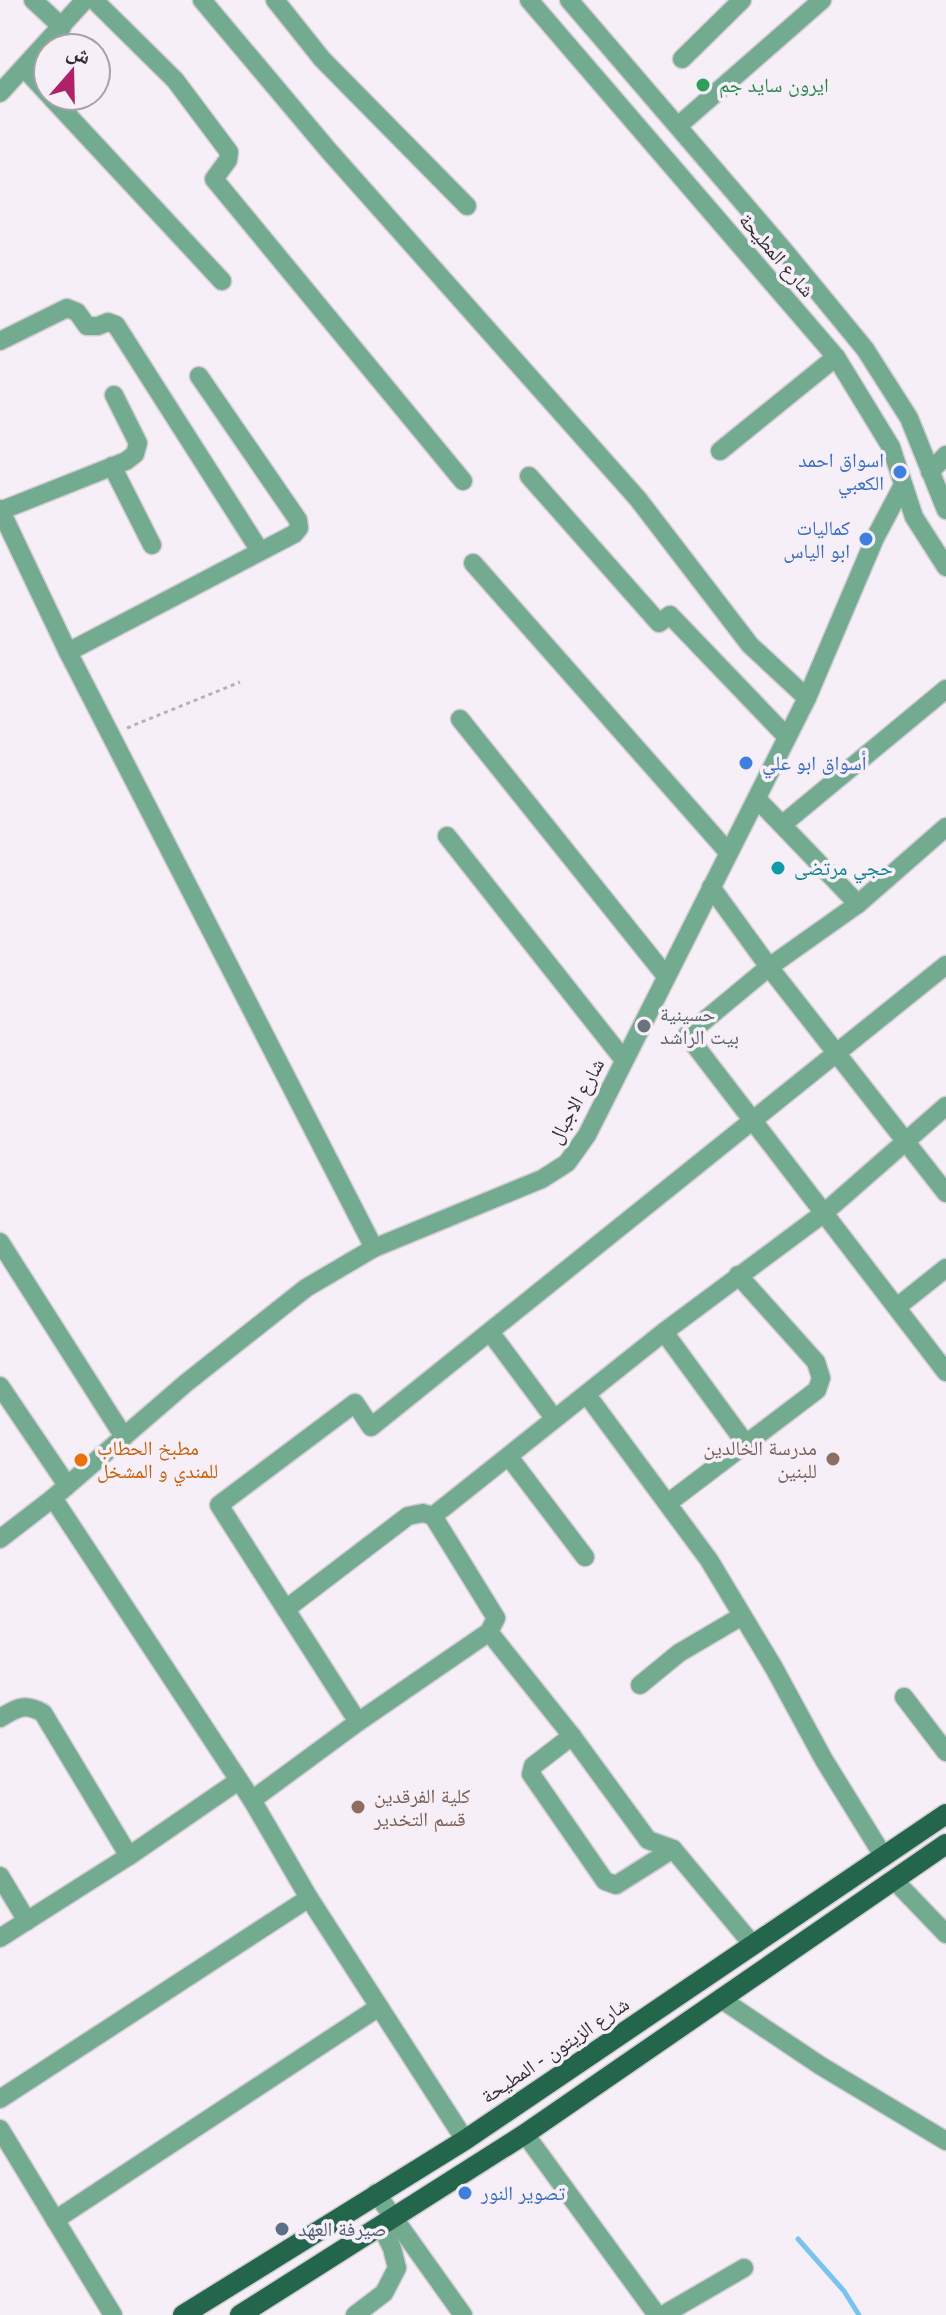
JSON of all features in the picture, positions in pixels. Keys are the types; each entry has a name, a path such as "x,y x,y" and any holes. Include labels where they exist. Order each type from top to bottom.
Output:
{"main road":[{"name":"شارع الزيتون - المطيحة","path":"183,2315 465,2140 946,1814"},
{"path":"240,2315 525,2134 946,1844"}],"street":[{"path":"33,0 62,27"},
{"path":"0,93 85,0"},
{"path":"94,0 175,80 229,152 228,160 214,179 463,481"},
{"path":"202,0 329,151 638,499 750,645 807,698"},
{"path":"275,0 322,59 467,206"},
{"name":"شارع المطيحة","path":"529,0 836,357 891,447 914,517 946,567"},
{"name":"شارع المطيحة","path":"569,0 865,349 909,418 946,510"},
{"path":"682,59 742,0"},
{"path":"678,126 822,0"},
{"path":"24,68 32,77"},
{"path":"65,112 222,281"},
{"path":"759,267 782,248"},
{"path":"0,341 67,308 77,312 87,326 108,322 116,325 260,551"},
{"path":"720,451 836,357"},
{"path":"68,652 294,534 299,528 298,520 199,376"},
{"path":"114,395 138,443 135,454 0,510 6,539 112,734 374,1248"},
{"path":"930,472 946,455"},
{"path":"112,466 152,545"},
{"path":"529,476 659,623 670,615 787,737"},
{"name":"شارع الاجبال","path":"0,1538 53,1498 186,1383 306,1288 374,1248 542,1179 567,1163 587,1135 757,799 807,698 875,538 902,487"},
{"path":"473,563 728,852"},
{"path":"783,824 946,689"},
{"path":"460,719 666,976"},
{"path":"757,799 858,904"},
{"path":"946,827 858,904 769,967 687,1035 946,1372"},
{"path":"447,836 624,1060"},
{"path":"711,887 769,967 946,1193"},
{"path":"358,1722 219,1505 355,1403 371,1427 946,965"},
{"path":"433,1516 664,1332 824,1213 946,1106"},
{"path":"0,1242 124,1437"},
{"path":"897,1307 946,1268"},
{"path":"668,1503 817,1390 821,1378 816,1362 738,1275"},
{"path":"490,1332 554,1418"},
{"path":"664,1332 746,1444"},
{"path":"0,1386 67,1485"},
{"path":"587,1395 709,1560 824,1760 884,1857"},
{"path":"509,1457 585,1557"},
{"path":"53,1498 252,1800 309,1898 465,2140"},
{"path":"252,1800 489,1632 496,1618 433,1516 423,1513 408,1516 286,1609"},
{"path":"640,1685 679,1653 742,1616"},
{"path":"489,1632 572,1736 648,1840 673,1849 753,1945"},
{"path":"904,1697 946,1752"},
{"path":"0,1718 14,1709 30,1706 43,1713 129,1856"},
{"path":"572,1736 533,1766 531,1774 605,1881 616,1885 673,1849"},
{"path":"0,1938 129,1856 238,1781"},
{"path":"0,1876 27,1921"},
{"path":"895,1881 946,1934"},
{"path":"0,2099 309,1898"},
{"path":"721,1999 821,2066 946,2141"},
{"path":"55,2220 379,2007"},
{"path":"0,2129 113,2315"},
{"path":"525,2134 660,2315 744,2268"},
{"path":"355,2315 384,2293 397,2268 387,2222 376,2193"},
{"path":"387,2222 463,2315"}],"path":[{"path":"112,734 240,682"}],"waterway":[{"path":"798,2239 844,2291 859,2315"}],"place":[{"name":"ايرون سايد جم","path":"703,85"},
{"name":"اسواق احمد الكعبي","path":"900,472"},
{"name":"كماليات ابو الياس","path":"866,539"},
{"name":"أسواق ابو علي","path":"746,763"},
{"name":"حجي مرتضى","path":"778,868"},
{"name":"حسينية بيت الراشد","path":"644,1026"},
{"name":"مدرسة الخالدين للبنين","path":"833,1459"},
{"name":"مطبخ الحطاب للمندي و المشخل","path":"81,1460"},
{"name":"كلية الفرقدين قسم التخدير","path":"358,1807"},
{"name":"تصوير النور","path":"465,2193"},
{"name":"صيرفة العهد","path":"282,2229"}]}
